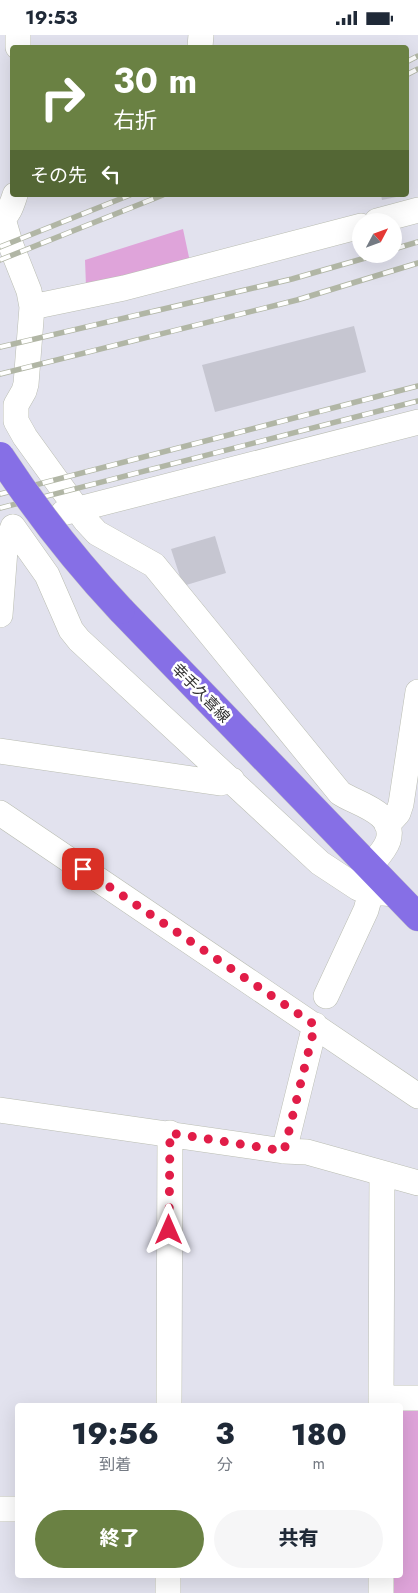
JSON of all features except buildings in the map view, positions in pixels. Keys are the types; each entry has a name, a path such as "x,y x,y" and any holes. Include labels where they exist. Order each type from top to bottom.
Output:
{"main road":[{"name":"幸手久喜線","path":"0,456 47,524 78,563 337,835 379,884 418,917"}],"street":[{"path":"14,197 10,210 1,220 29,291 32,307 26,384 16,405 16,421 25,437 97,533 154,565 340,793 378,811 387,825 388,841 379,884 326,996"},
{"path":"402,214 418,210"},
{"path":"32,307 124,288 352,227"},
{"path":"6,528 418,422"},
{"path":"0,615 6,528"},
{"path":"6,528 47,575 70,630 79,640 320,863 358,888 379,884"},
{"path":"387,825 398,813 401,804 418,693"},
{"path":"0,751 220,783 232,780"},
{"path":"0,813 418,1096"},
{"path":"284,1151 315,1025"},
{"path":"0,1110 170,1133 284,1151 308,1152 418,1183"},
{"path":"169,1403 170,1133"},
{"path":"382,1173 381,1402 418,1398"},
{"path":"0,1509 15,1509"},
{"path":"168,1578 168,1593"},
{"path":"381,1578 381,1593"}],"shaded area":[{"path":"183,229 190,262 86,286 85,260"},
{"path":"403,1411 418,1411 418,1593 393,1593 393,1578 403,1578"}],"railway":[{"path":"409,60 418,56"},
{"path":"409,74 418,69"},
{"path":"0,247 125,197"},
{"path":"0,260 158,197"},
{"path":"402,247 418,242"},
{"path":"0,347 292,279 352,262"},
{"path":"0,374 297,300 418,263"},
{"path":"0,494 418,386"},
{"path":"0,508 418,401"}],"route":[{"path":"83,869 315,1025 284,1151 170,1133 169,1230"}]}
